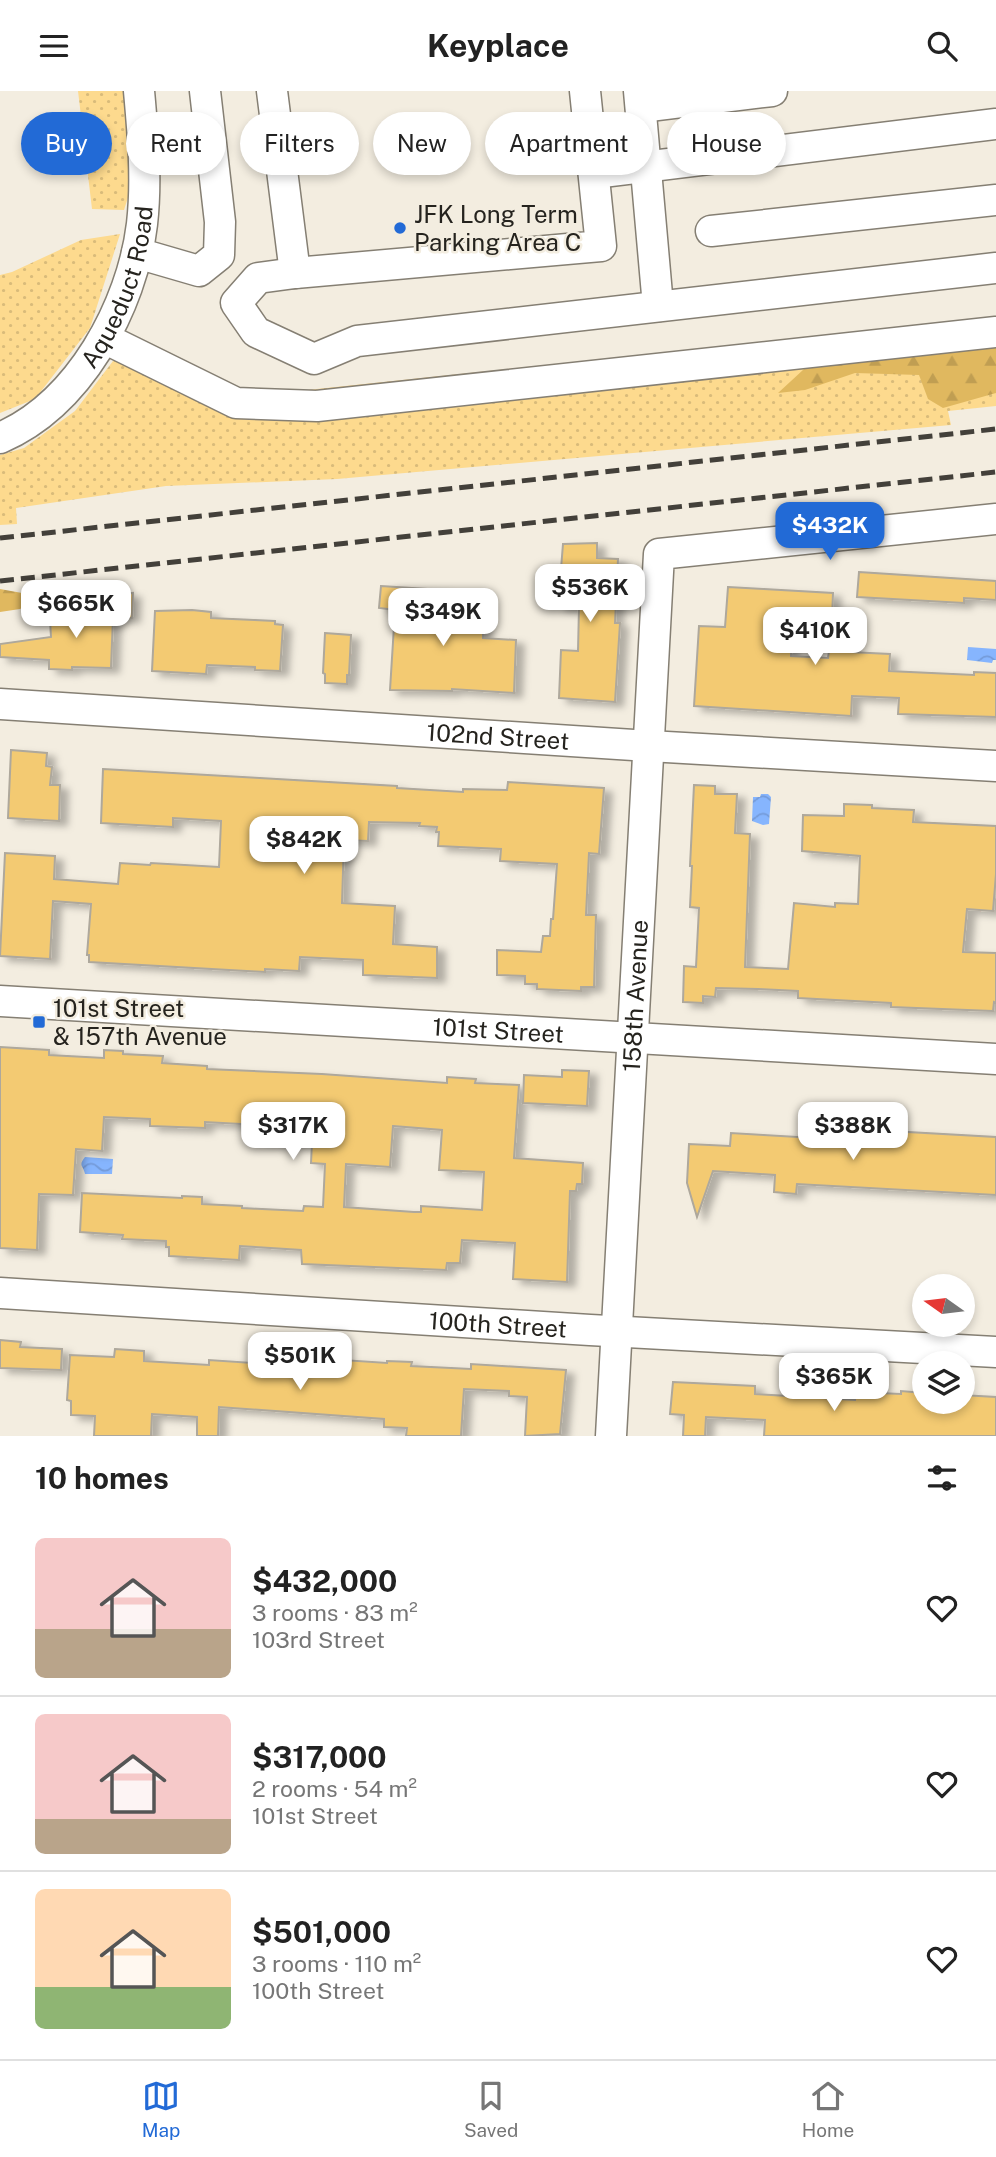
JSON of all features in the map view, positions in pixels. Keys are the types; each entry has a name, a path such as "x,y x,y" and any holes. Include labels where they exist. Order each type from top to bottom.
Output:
{"street":[{"name":"Aqueduct Road","path":"0,438 36,418 78,377 104,338 125,292 137,253 144,198 144,140 139,91"},
{"path":"137,253 199,271 219,255 220,222 205,91"},
{"path":"272,91 295,273"},
{"path":"585,91 587,112"},
{"path":"640,99 772,91"},
{"path":"653,165 996,124"},
{"path":"594,175 601,246 258,278 236,303 256,332 314,359 357,341 996,268"},
{"path":"647,175 658,306"},
{"path":"711,231 996,200"},
{"path":"210,262 242,296"},
{"path":"104,338 236,403 317,406 996,332"},
{"path":"314,359 317,406"},
{"name":"158th Avenue","path":"611,1436 659,554 996,519"},
{"name":"102nd Street","path":"0,704 996,766"},
{"name":"101st Street","path":"0,1001 996,1059"},
{"name":"100th Street","path":"0,1293 996,1352"}],"shaded area":[{"path":"78,91 124,91 126,175 131,175 131,188 124,210 92,209 88,175 112,175 112,112 80,112"},
{"path":"120,234 90,328 35,399 0,413 0,275 81,240"},
{"path":"996,318 996,406 948,411 951,425 337,479 166,486 16,508 17,524 0,525 0,455 24,448 75,411 113,361 120,359 309,412 307,390"}],"green space":[{"path":"996,329 996,393 943,408 928,399 919,375 855,373 805,390 778,393 816,358"},
{"path":"0,589 44,597 20,609 0,612"}],"water":[{"path":"968,647 996,649 996,660 992,663 967,660"},
{"path":"761,794 771,797 769,824 763,825 752,821 753,797 760,797"},
{"path":"85,1157 113,1159 112,1174 85,1174 81,1164"}],"building":[{"path":"597,543 597,558 618,559 615,623 620,623 615,702 559,698 561,650 578,651 579,607 558,606 563,544"},
{"path":"859,572 996,581 996,600 964,598 964,603 857,597"},
{"path":"381,586 443,590 441,624 483,626 483,638 516,640 514,693 452,689 390,690 395,610 379,608"},
{"path":"728,587 833,593 832,618 792,615 791,656 828,658 829,651 890,654 889,671 974,675 974,672 996,673 996,717 898,714 899,698 852,696 851,716 694,706 699,626 725,627"},
{"path":"133,593 132,618 113,617 111,668 49,669 49,660 0,657 0,644 51,637 50,620 89,622 90,612 108,613 108,596"},
{"path":"155,611 211,612 211,618 275,621 275,624 283,625 280,671 207,665 206,674 152,671"},
{"path":"325,633 351,635 347,684 325,683"},
{"path":"11,750 47,753 46,766 52,767 50,785 60,785 59,821 8,818"},
{"path":"103,769 463,792 463,789 507,790 508,782 604,788 599,854 589,853 586,915 596,915 594,987 581,987 581,991 537,989 537,984 525,984 525,976 497,975 497,950 541,952 543,936 550,936 557,864 500,861 501,849 438,846 437,827 419,826 420,823 369,822 368,841 344,840 342,903 395,906 393,944 437,947 437,978 363,975 363,960 300,957 299,971 265,969 265,972 89,962 87,955 91,904 53,901 50,959 0,956 5,853 55,856 54,879 118,884 120,863 219,867 221,821 173,818 173,827 101,823"},
{"path":"694,785 715,786 715,794 737,794 735,833 750,834 745,967 788,969 794,903 835,907 835,903 858,904 860,856 802,851 803,815 844,816 844,804 872,805 872,808 914,810 913,822 996,826 993,911 967,909 963,952 996,953 996,1003 994,1002 993,1011 891,1007 891,1003 798,998 798,991 758,989 716,988 715,997 703,996 703,1003 683,1002 684,966 696,967 699,908 690,907"},
{"path":"0,1047 49,1050 49,1055 104,1058 104,1050 123,1051 123,1054 163,1056 162,1063 207,1066 207,1069 447,1083 447,1077 476,1079 475,1083 519,1085 514,1158 583,1163 582,1184 577,1184 576,1191 570,1191 567,1282 513,1279 515,1243 462,1240 460,1263 447,1263 446,1270 302,1264 301,1250 240,1246 239,1260 169,1256 166,1241 122,1239 123,1235 80,1232 82,1193 202,1197 202,1204 242,1208 303,1211 304,1206 323,1207 325,1164 311,1163 312,1142 259,1139 260,1125 205,1122 205,1128 150,1126 150,1119 104,1117 102,1151 76,1149 73,1195 39,1194 37,1250 0,1248","holes":["393,1126 442,1130 439,1170 484,1172 482,1210 421,1206 421,1212 414,1212 344,1207 346,1164 390,1167"]},
{"path":"562,1070 589,1071 587,1106 523,1103 524,1075 562,1077"},
{"path":"833,1125 855,1126 855,1129 996,1137 996,1195 797,1184 796,1194 774,1192 775,1175 713,1171 697,1217 687,1183 689,1144 730,1146 731,1133 832,1139"},
{"path":"0,1340 21,1342 20,1347 62,1349 61,1370 0,1368"},
{"path":"115,1349 144,1351 144,1361 209,1365 209,1360 252,1363 253,1354 387,1363 412,1362 411,1366 471,1369 471,1364 566,1370 560,1434 525,1436 527,1397 509,1396 509,1391 464,1389 461,1436 406,1436 407,1428 384,1427 384,1419 219,1407 218,1436 197,1436 197,1417 152,1414 151,1436 94,1436 95,1416 71,1415 71,1401 67,1400 70,1355 114,1357"},
{"path":"673,1382 755,1386 755,1394 855,1400 856,1392 912,1392 912,1414 975,1414 975,1396 996,1397 996,1436 764,1436 765,1420 706,1417 705,1436 683,1436 684,1415 670,1414"}],"railway":[{"path":"0,538 996,429"},
{"path":"0,581 996,472"}],"place":[{"name":"JFK Long Term Parking Area C","path":"400,228"},
{"name":"101st Street & 157th Avenue","path":"39,1022"}]}
